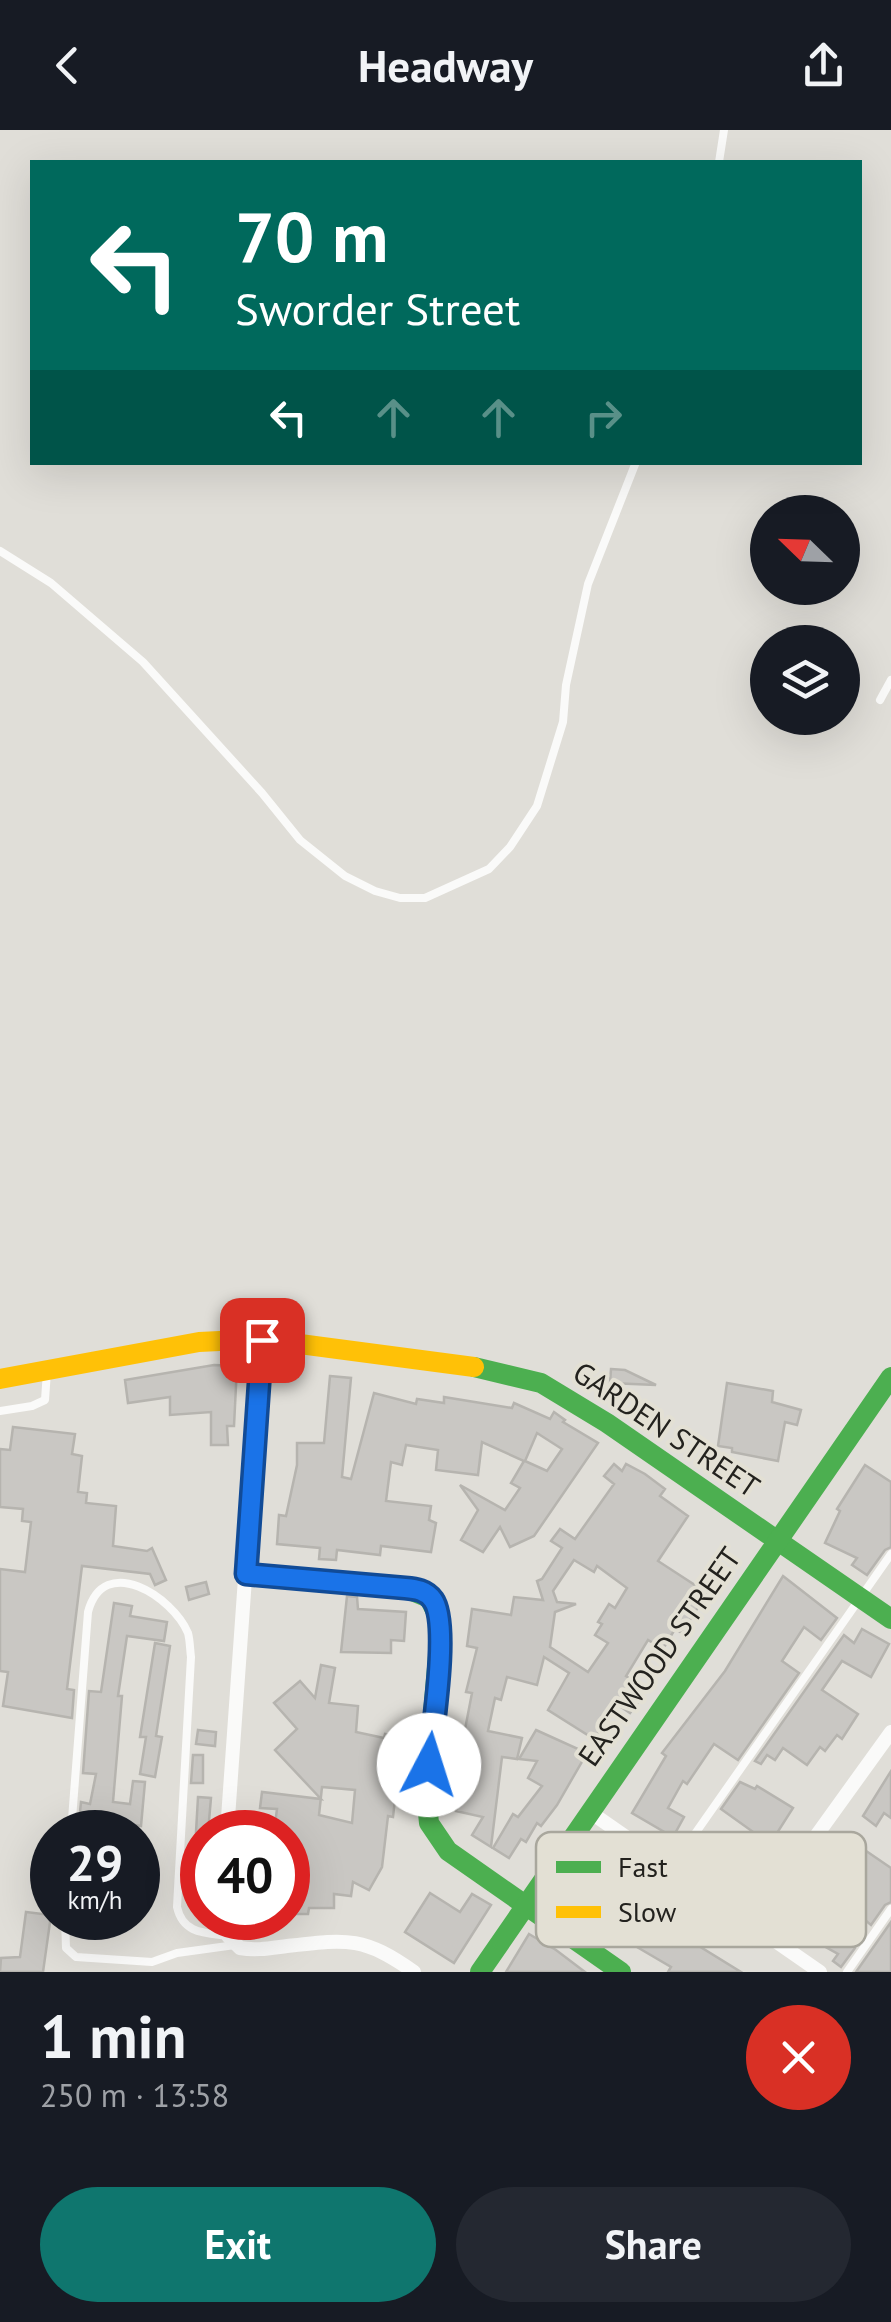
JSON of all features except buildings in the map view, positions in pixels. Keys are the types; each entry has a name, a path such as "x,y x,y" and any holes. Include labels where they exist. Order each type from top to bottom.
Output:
{"street":[{"name":"GARDEN STREET","path":"0,1379 199,1342 262,1340 473,1365 541,1383 607,1423 891,1619"},
{"path":"230,1810 262,1340"},
{"name":"EASTWOOD STREET","path":"576,1832 891,1377"},
{"path":"246,1574 405,1588 432,1598 439,1613 440,1637 426,1792 429,1823 448,1852 536,1912"},
{"path":"819,1832 891,1732"},
{"path":"590,1812 619,1832"},
{"name":"EASTWOOD STREET","path":"480,1972 536,1888"},
{"path":"232,1941 258,1950 357,1941 386,1953 414,1972"},
{"path":"586,1947 621,1972"},
{"path":"784,1947 820,1972"}],"lane":[{"path":"719,160 724,130"},
{"path":"0,552 51,583 143,662 262,792 300,840 344,876 400,898 425,898 489,869 537,806 563,722 566,685 588,584 635,465"},
{"path":"880,700 891,680"},
{"path":"0,1411 44,1400 48,1370"},
{"path":"696,1832 891,1554"},
{"path":"73,1810 88,1612 92,1600 106,1586 129,1582 164,1603 188,1634 191,1657 179,1918 186,1927 232,1941"},
{"path":"866,1944 891,1909"},
{"path":"66,1940 66,1948 76,1957 152,1967 177,1953 232,1941"},
{"path":"846,1972 864,1947"}],"traffic: fast":[{"path":"474,1367 541,1383 607,1423 891,1619"},
{"path":"577,1832 891,1377"},
{"path":"246,1573 405,1588 429,1598 441,1622 426,1793 429,1823 448,1851 536,1913"},
{"path":"480,1972 536,1891"},
{"path":"585,1947 621,1972"}],"traffic: slow":[{"path":"0,1379 199,1342 262,1339 474,1367"}],"route":[{"path":"262,1340 246,1574 405,1588 432,1598 439,1613 440,1637 429,1765"}]}
